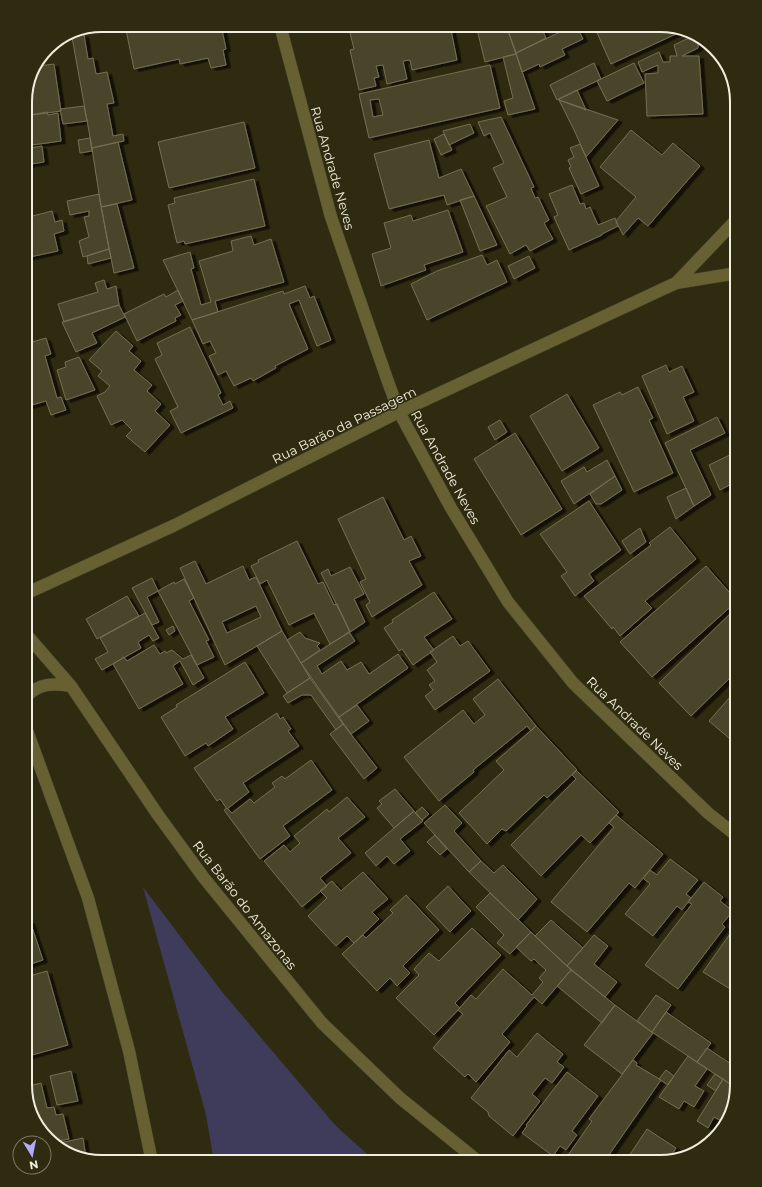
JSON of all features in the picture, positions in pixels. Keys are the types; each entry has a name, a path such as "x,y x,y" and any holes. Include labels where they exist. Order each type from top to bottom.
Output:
{"street":[{"name":"Rua Andrade Neves","path":"282,32 331,217 399,412 451,508 508,602 573,683 708,813 730,830"},
{"name":"Rua Barão da Passagem","path":"676,283 730,226"},
{"name":"Rua Barão da Passagem","path":"32,591 175,525 399,412 676,283 730,274"},
{"name":"Rua Barão do Amazonas","path":"32,641 71,686 158,815 204,878 322,1023 400,1098 470,1155"},
{"path":"32,692 39,687 48,684 56,683 71,686"},
{"path":"32,745 88,898 129,1051 151,1155"}],"shaded area":[{"path":"143,887 223,993 336,1126 368,1155 213,1155 206,1115"}],"building":[{"path":"126,32 222,32 226,49 223,50 226,65 211,68 208,58 180,64 179,59 134,69"},
{"path":"451,32 457,60 412,70 410,60 403,61 407,79 387,84 383,65 376,66 379,77 374,78 376,86 359,90 350,50 354,49 350,33"},
{"path":"478,32 508,32 516,54 485,62"},
{"path":"508,32 543,32 546,38 516,53"},
{"path":"560,32 580,32 583,39 562,49 565,55 540,67 539,64 522,72 516,53"},
{"path":"597,32 665,32 676,34 611,64"},
{"path":"84,35 88,59 93,58 96,74 107,72 114,103 107,104 113,136 123,134 124,141 92,148 72,39"},
{"path":"689,38 698,43 698,48 682,56 699,56 703,114 647,116 645,74 658,73 658,65 642,72 638,62 659,52 663,62 670,62 670,56 677,56 674,45"},
{"path":"516,54 535,109 508,115 504,101 513,98 503,57"},
{"path":"594,63 601,79 557,100 550,85"},
{"path":"634,63 644,83 607,101 597,81"},
{"path":"54,64 61,111 32,115 33,88 37,75 43,66"},
{"path":"490,65 500,108 369,138 359,94","holes":["379,99 383,115 373,117 370,100"]},
{"path":"577,90 586,110 559,100"},
{"path":"559,100 618,120 586,157 575,132"},
{"path":"84,106 87,121 63,124 60,109"},
{"path":"47,112 48,115 58,113 61,141 32,145 32,115"},
{"path":"501,117 534,187 531,188 535,198 538,197 549,220 544,223 553,239 530,251 526,245 510,254 486,206 507,197 493,168 504,163 490,133 484,136 478,122"},
{"path":"244,122 255,168 169,188 158,142"},
{"path":"470,124 474,133 449,145 443,131"},
{"path":"631,130 662,155 673,143 700,166 648,226 638,218 623,235 616,221 636,197 600,167"},
{"path":"444,134 452,150 441,155 434,139"},
{"path":"90,138 92,151 80,153 78,140"},
{"path":"429,140 439,178 461,169 474,196 447,205 444,195 389,209 374,154"},
{"path":"118,142 132,200 101,207 92,148"},
{"path":"580,144 599,186 581,194 569,168 571,167 568,160 574,157 570,148"},
{"path":"42,146 44,162 32,164 32,148"},
{"path":"254,179 265,226 185,244 184,241 177,243 168,205 175,203 174,198"},
{"path":"572,185 580,204 584,203 586,209 590,207 598,225 615,218 618,226 569,250 554,217 558,215 549,194"},
{"path":"99,194 109,249 83,257 79,241 89,237 84,217 89,216 89,211 70,215 67,201"},
{"path":"474,196 497,245 480,251 460,200"},
{"path":"117,204 134,268 114,273 101,207"},
{"path":"448,210 463,252 424,265 426,270 381,286 372,254 391,248 384,223 411,215 413,221"},
{"path":"52,211 55,222 62,220 64,231 54,234 58,251 32,257 32,216"},
{"path":"251,236 254,245 271,239 284,282 215,301 218,312 192,320 163,260 190,252 194,268 191,269 201,305 211,302 199,261 233,251 231,241"},
{"path":"109,249 111,258 88,264 87,256"},
{"path":"482,255 487,265 497,260 507,282 427,320 411,284 437,271"},
{"path":"529,256 535,268 514,279 508,266"},
{"path":"104,280 107,289 116,286 119,305 64,322 58,304 98,292 95,283"},
{"path":"305,286 310,298 314,296 331,340 317,346 299,300 289,304 308,349 275,366 276,368 253,381 251,378 234,386 226,371 218,375 209,356 216,353 210,341 203,344 192,320 283,291 284,294"},
{"path":"178,290 183,301 175,305 181,315 175,318 176,321 137,341 124,314 164,294 166,297"},
{"path":"119,305 125,317 92,333 97,343 76,352 62,322"},
{"path":"190,327 221,393 218,395 223,405 230,401 233,408 181,433 170,411 178,407 155,359 162,355 157,343"},
{"path":"116,331 133,346 129,351 141,361 134,370 152,385 147,391 161,404 155,411 170,425 145,452 126,436 132,430 122,420 111,425 97,396 105,392 110,386 98,376 102,371 89,360"},
{"path":"46,338 51,354 45,356 57,398 61,397 66,410 51,415 46,401 32,405 32,342"},
{"path":"79,357 95,390 66,400 57,370 66,367 65,362"},
{"path":"666,365 669,372 682,366 694,392 683,397 694,421 667,434 642,376"},
{"path":"638,387 653,418 649,420 673,473 634,492 593,405 620,392 622,395"},
{"path":"567,394 599,448 562,471 530,416"},
{"path":"717,417 725,433 690,450 711,495 694,506 665,443"},
{"path":"500,420 507,432 495,440 488,427"},
{"path":"515,433 562,509 521,535 474,459"},
{"path":"730,455 730,485 720,490 709,465"},
{"path":"607,460 615,476 574,504 561,481 584,467 587,472"},
{"path":"615,476 622,490 601,504 596,504 590,494"},
{"path":"686,488 694,506 676,519 667,497"},
{"path":"383,497 404,540 411,536 421,556 409,561 422,585 372,617 366,605 370,602 360,582 366,579 338,519"},
{"path":"589,501 621,550 589,574 594,581 575,596 561,576 567,572 540,534"},
{"path":"670,527 696,559 645,601 652,608 620,636 613,627 612,629 584,596 651,545 649,543"},
{"path":"640,528 646,542 630,554 622,541"},
{"path":"297,541 318,584 323,582 334,605 337,604 350,632 330,644 314,613 289,625 267,580 260,584 251,566 259,562 258,560"},
{"path":"195,561 206,584 243,566 249,580 256,577 282,631 225,665 180,568","holes":["256,606 261,617 227,633 222,622"]},
{"path":"706,566 730,593 730,607 652,677 620,642"},
{"path":"350,567 364,594 354,599 365,622 350,632 321,573 328,569 331,576"},
{"path":"152,578 158,591 147,597 159,622 152,625 132,588"},
{"path":"184,579 194,598 189,601 209,640 206,641 214,657 197,665 158,591 174,582 175,584"},
{"path":"434,592 452,619 424,637 434,650 413,665 402,649 399,651 384,628 393,622 392,620"},
{"path":"127,596 139,616 97,639 86,619"},
{"path":"145,613 159,638 153,641 149,635 138,642 141,648 102,670 95,659 108,652 100,638"},
{"path":"730,614 730,678 691,716 659,683"},
{"path":"173,626 175,631 169,635 166,630"},
{"path":"282,631 310,678 287,693 257,646"},
{"path":"300,632 305,638 320,643 317,646 320,650 301,663 287,640"},
{"path":"349,632 355,641 317,666 322,674 341,661 347,670 361,662 369,674 398,654 408,668 339,717 301,663"},
{"path":"453,636 460,646 468,641 490,671 435,710 425,696 433,690 429,685 435,681 427,670 437,662 430,652"},
{"path":"154,645 160,654 165,651 166,653 172,650 183,659 191,655 204,678 193,685 180,661 173,666 183,684 139,709 113,664 124,657 127,661"},
{"path":"245,662 264,693 225,717 233,729 208,746 206,743 185,756 161,717 177,707 176,705"},
{"path":"310,678 343,724 336,730 311,695 302,695 288,703 283,696"},
{"path":"498,679 536,726 531,731 527,726 473,770 474,772 439,801 404,757 463,710 474,724 485,715 473,699"},
{"path":"730,697 730,739 709,721"},
{"path":"357,705 369,721 351,734 339,717"},
{"path":"277,713 280,719 283,717 291,729 288,731 299,746 243,783 249,792 227,809 220,799 217,801 194,768"},
{"path":"343,724 377,768 364,779 330,734"},
{"path":"536,726 577,770 547,798 544,795 506,831 502,829 487,844 459,813 504,770 496,761"},
{"path":"311,760 332,790 283,826 290,836 260,859 224,810 227,808 232,813 250,799 254,803 275,787 272,783 282,776 285,779"},
{"path":"576,770 619,812 590,843 581,835 541,876 511,845 576,779 572,775"},
{"path":"395,789 414,811 394,828 377,808 382,804 379,801"},
{"path":"347,797 365,817 338,838 351,853 320,878 327,886 302,907 264,861 284,845 290,852 300,843 294,836 327,809 329,812"},
{"path":"445,805 462,823 454,831 481,861 469,872 424,823"},
{"path":"422,807 429,814 422,820 415,813"},
{"path":"414,811 423,821 400,839 410,851 394,864 387,856 376,866 365,853"},
{"path":"616,815 663,854 635,888 629,883 587,932 551,902 614,827 609,823"},
{"path":"435,835 447,849 440,855 427,842"},
{"path":"670,859 698,880 686,894 691,898 682,910 677,906 653,936 625,914 650,884 643,878 650,870 657,875"},
{"path":"481,861 494,873 503,865 537,899 518,920 469,872"},
{"path":"363,872 388,899 372,912 379,919 354,943 347,936 336,946 308,916 327,898 320,891 328,884 332,881 341,891"},
{"path":"704,882 723,897 720,901 730,909 730,915 722,924 725,927 678,989 645,965 692,904 688,902"},
{"path":"448,886 471,911 450,932 426,907"},
{"path":"490,893 531,932 510,954 497,943 504,935 476,907"},
{"path":"406,895 439,930 403,966 410,973 397,986 390,978 377,991 342,954 363,935 366,938 393,913 390,910"},
{"path":"551,920 583,948 567,966 535,936"},
{"path":"32,927 43,960 32,964"},
{"path":"472,928 501,955 455,1003 460,1008 434,1035 396,998 419,975 414,969 429,953 439,961"},
{"path":"531,932 571,970 542,1004 534,997 502,1034 510,1042 476,1082 468,1074 465,1077 433,1048 463,1014 458,1010 471,995 476,999 503,969 532,995 543,982 539,978 546,970 534,959 531,961 516,947"},
{"path":"730,934 730,989 703,972"},
{"path":"594,935 608,946 594,964 617,982 605,997 567,966"},
{"path":"571,970 615,1005 602,1023 557,986"},
{"path":"47,971 68,1045 32,1055 32,975"},
{"path":"656,995 671,1005 652,1032 637,1021"},
{"path":"615,1005 653,1033 622,1074 584,1045"},
{"path":"666,1012 711,1043 697,1062 652,1032"},
{"path":"537,1033 563,1054 557,1062 564,1067 552,1083 545,1078 532,1094 540,1101 513,1136 489,1116 488,1112 471,1098 509,1050 517,1057"},
{"path":"707,1048 730,1063 730,1084 697,1062"},
{"path":"688,1056 707,1069 695,1086 704,1091 694,1107 684,1101 679,1109 659,1097"},
{"path":"633,1060 637,1063 636,1065 661,1080 609,1155 568,1155 592,1121 589,1119"},
{"path":"666,1070 674,1076 668,1085 659,1079"},
{"path":"71,1071 78,1101 57,1105 50,1076"},
{"path":"567,1072 598,1096 572,1131 577,1135 566,1150 560,1146 554,1155 522,1133 527,1126 526,1125"},
{"path":"715,1074 723,1079 716,1091 707,1085"},
{"path":"723,1079 730,1084 728,1103 721,1121 714,1117 708,1128 697,1121"},
{"path":"41,1083 47,1108 54,1107 56,1115 63,1114 69,1139 60,1141 49,1131 39,1116 33,1099 32,1085"},
{"path":"647,1129 676,1148 672,1154 630,1155"},
{"path":"83,1138 85,1153 71,1148 62,1142"}]}
